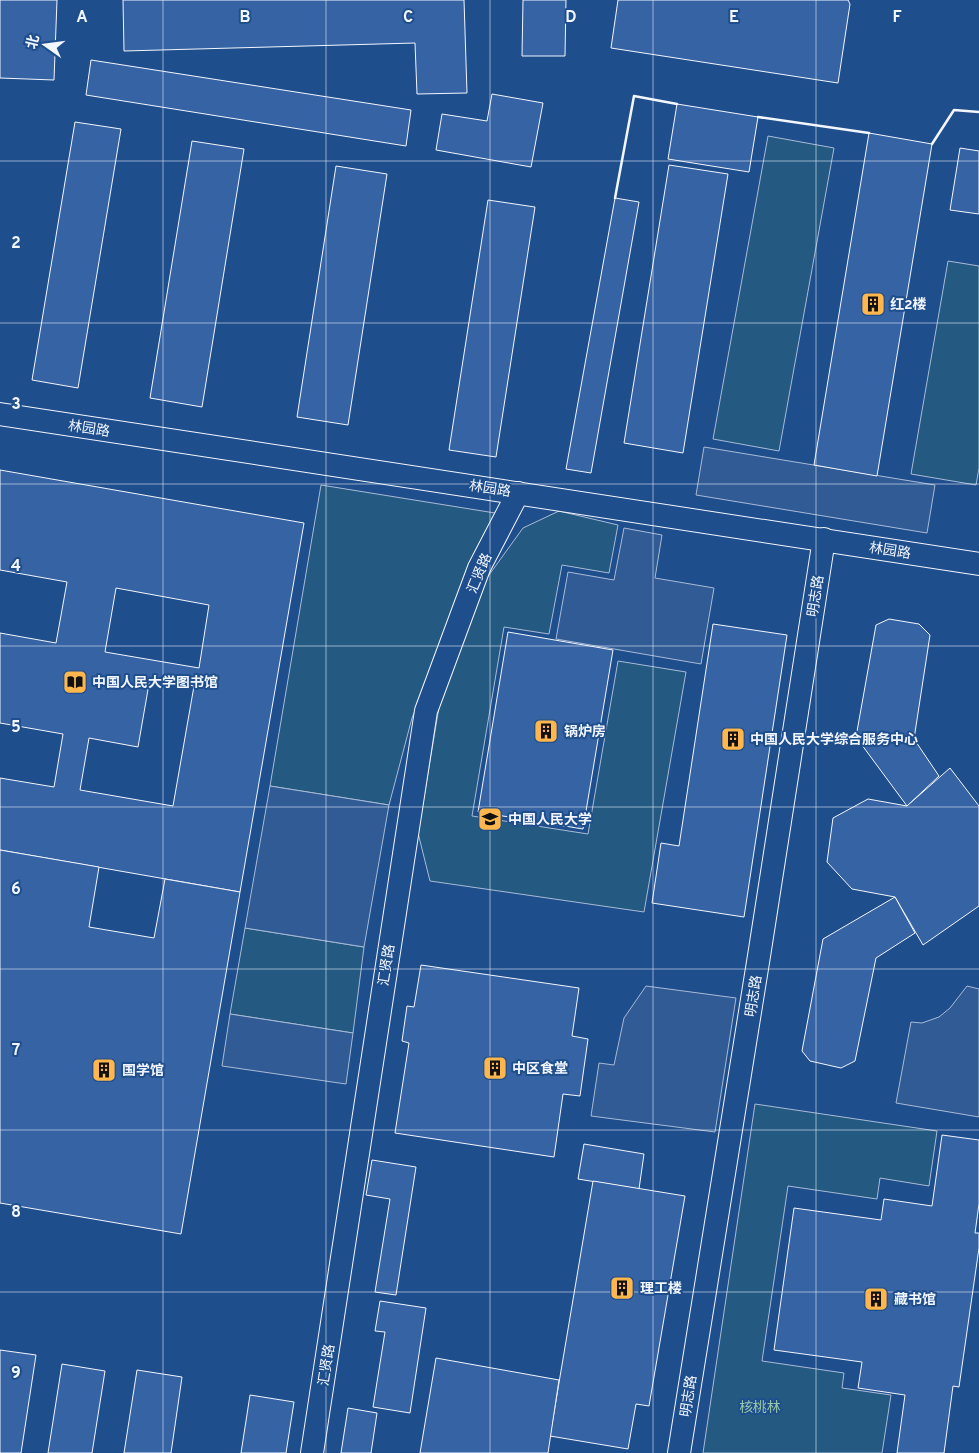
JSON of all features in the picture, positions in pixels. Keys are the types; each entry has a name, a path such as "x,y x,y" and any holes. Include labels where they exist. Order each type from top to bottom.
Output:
{"street":[{"name":"林园路","path":"0,414 979,564"},
{"name":"汇贤路","path":"312,1453 426,711 479,568 518,493"},
{"name":"明志路","path":"679,1453 758,966 824,539"}],"green space":[{"path":"768,136 834,148 779,451 713,439"},
{"path":"948,261 979,266 979,468 976,485 911,474"},
{"path":"321,485 495,513 412,718 389,805 270,786"},
{"path":"559,511 618,525 609,573 562,565 549,634 504,627 472,816 588,834 618,661 686,672 644,912 430,881 418,833 439,707 476,593 523,528"},
{"path":"245,928 364,947 353,1033 230,1014"},
{"name":"核桃林","path":"755,1104 937,1131 929,1186 880,1178 877,1199 788,1186 762,1361 844,1373 842,1388 891,1395 882,1453 703,1453"}],"shaded area":[{"path":"704,447 935,485 927,533 696,495"},
{"path":"624,528 662,535 655,578 714,588 701,664 556,639 568,572 614,580"},
{"path":"270,786 389,805 364,947 245,928"},
{"path":"646,986 736,998 715,1132 591,1116 599,1063 614,1065 624,1018"},
{"path":"967,986 979,989 979,1117 896,1103 911,1022 922,1023 939,1017 950,1008"},
{"path":"230,1014 353,1033 346,1084 222,1066"}],"building":[{"path":"0,0 57,0 54,80 0,78"},
{"path":"123,0 464,0 467,93 417,94 415,43 124,51"},
{"path":"523,0 566,0 565,56 522,56"},
{"path":"618,0 848,0 850,4 838,83 611,48"},
{"path":"91,60 411,110 406,146 86,95"},
{"path":"492,94 543,103 531,167 436,150 442,114 487,121"},
{"path":"677,104 758,117 749,172 668,159"},
{"path":"75,122 121,129 78,388 32,380"},
{"name":"红2楼","path":"869,133 932,144 877,476 814,465"},
{"path":"192,141 244,149 202,407 150,398"},
{"path":"960,148 979,151 979,214 950,210"},
{"path":"669,165 728,174 683,453 624,443"},
{"path":"336,166 387,174 348,425 297,417"},
{"path":"615,198 639,202 591,473 566,469"},
{"path":"488,200 535,207 496,457 449,450"},
{"name":"中国人民大学图书馆","path":"0,470 304,523 240,892 0,850 0,778 54,787 63,734 0,723 0,633 56,643 67,582 0,570","holes":["116,588 209,605 199,668 105,652","150,678 194,686 173,806 80,790 89,738 138,747"]},
{"path":"889,619 919,624 930,635 914,739 939,776 907,806 856,737 876,625"},
{"name":"中国人民大学综合服务中心","path":"713,624 787,635 744,917 652,903 661,843 679,846"},
{"name":"锅炉房","path":"508,632 613,650 583,829 478,812"},
{"path":"950,768 979,806 979,906 923,945 895,897 852,889 827,862 833,818 868,799 907,806"},
{"name":"国学馆","path":"0,850 99,867 89,927 154,938 165,879 240,892 181,1234 0,1203"},
{"path":"895,897 915,933 876,958 855,1061 841,1068 810,1061 802,1051 823,939"},
{"name":"中区食堂","path":"421,965 579,988 572,1036 588,1039 580,1096 563,1094 554,1157 395,1133 409,1043 402,1041 407,1006 414,1007"},
{"name":"藏书馆","path":"942,1135 979,1140 979,1204 975,1233 979,1233 979,1248 959,1387 953,1386 944,1453 897,1453 905,1395 858,1388 862,1362 774,1350 794,1208 881,1220 884,1199 932,1206"},
{"path":"584,1144 644,1154 639,1189 578,1179"},
{"path":"372,1160 416,1167 396,1295 375,1292 390,1199 366,1195"},
{"name":"理工楼","path":"593,1181 685,1196 649,1406 636,1404 628,1449 550,1436"},
{"path":"380,1301 426,1308 410,1413 373,1407 385,1332 375,1331"},
{"path":"0,1350 36,1355 21,1453 0,1453"},
{"path":"436,1358 559,1380 548,1453 420,1453"},
{"path":"62,1364 105,1371 92,1453 48,1453"},
{"path":"137,1370 182,1377 171,1453 124,1453"},
{"path":"250,1395 294,1402 286,1453 241,1453"},
{"path":"348,1408 377,1413 371,1453 341,1453"}],"wall":[{"path":"615,198 634,96 677,104"},
{"path":"932,144 954,110 979,112"},
{"path":"758,117 869,133"}],"place":[{"name":"红2楼","path":"873,304"},
{"name":"中国人民大学图书馆","path":"75,682"},
{"name":"锅炉房","path":"546,731"},
{"name":"中国人民大学综合服务中心","path":"733,739"},
{"name":"中国人民大学","path":"490,819"},
{"name":"中区食堂","path":"495,1068"},
{"name":"国学馆","path":"104,1070"},
{"name":"理工楼","path":"622,1288"},
{"name":"藏书馆","path":"876,1299"}]}
